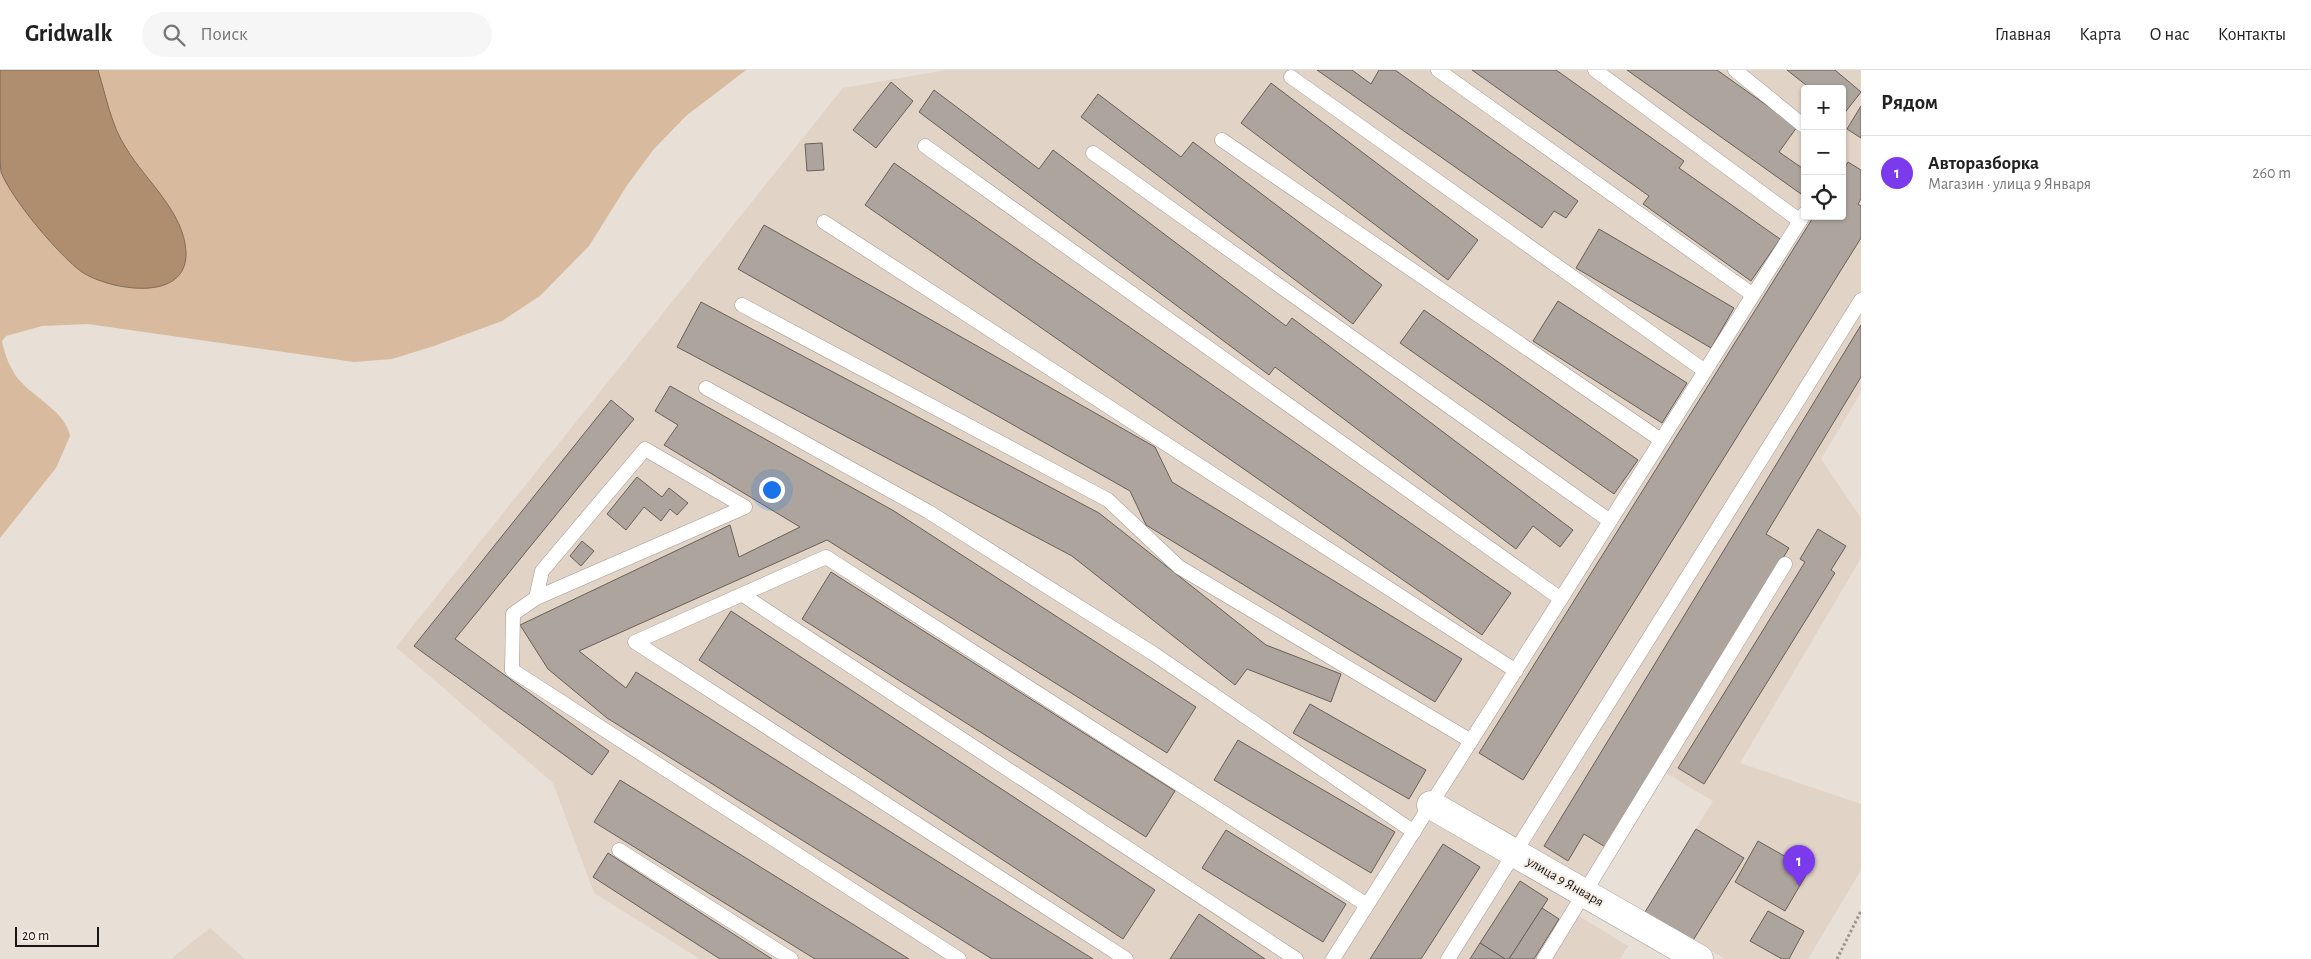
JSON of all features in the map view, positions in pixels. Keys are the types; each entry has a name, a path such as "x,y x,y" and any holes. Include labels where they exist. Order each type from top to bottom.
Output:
{"street":[{"name":"улица 9 Января","path":"1431,805 1699,959"}],"lane":[{"path":"1438,70 1753,295"},
{"path":"1594,70 1801,216"},
{"path":"1735,70 1801,124"},
{"path":"1291,77 1705,371"},
{"path":"1222,140 1661,440"},
{"path":"925,146 1560,599"},
{"path":"1093,153 1610,521"},
{"path":"1334,959 1801,219"},
{"path":"824,222 1516,671"},
{"path":"1448,959 1516,854 1861,300"},
{"path":"742,305 1108,500 1179,567 1471,741"},
{"path":"706,388 929,512 1154,654 1414,832"},
{"path":"536,598 542,571 645,449 745,507 536,598 513,614 512,670 959,959"},
{"path":"1126,959 635,642 826,557 1367,905"},
{"path":"1544,959 1785,564"},
{"path":"743,595 1296,959"},
{"path":"619,850 791,959"}],"path":[{"path":"1837,959 1861,911"}],"shaded area":[{"path":"0,70 98,70 116,130 134,160 163,197 179,224 184,237 186,252 183,269 174,280 161,286 145,288 110,284 94,278 72,264 37,226 6,183 1,172"},
{"path":"98,70 746,70 686,116 653,150 626,187 589,246 540,296 502,321 434,346 392,359 354,362 88,324 42,326 6,336 2,341 3,347 15,374 28,389 57,413 63,420 70,436 56,468 0,538 0,171 26,211 60,253 83,272 96,279 110,283 138,288 174,214 125,147 111,117"},
{"path":"946,70 1861,70 1861,392 1821,459 1861,518 1861,558 1740,763 1861,804 1861,870 1808,959 1725,959 1645,912 1713,801 1666,773 1579,916 1628,946 1620,959 700,959 594,893 553,783 396,647 843,88"},
{"path":"210,928 245,959 171,959"}],"building":[{"path":"1317,70 1352,70 1371,84 1379,70 1395,70 1578,201 1566,218 1554,211 1542,228"},
{"path":"1472,70 1556,70 1684,161 1679,168 1780,239 1751,281 1643,204 1649,196"},
{"path":"1627,70 1717,70 1797,127 1779,152 1801,167 1801,194"},
{"path":"1787,70 1835,70 1861,92 1846,111 1846,85 1806,85"},
{"path":"891,82 913,101 876,148 853,130"},
{"path":"1271,83 1478,240 1448,280 1241,123"},
{"path":"934,90 1039,169 1053,150 1286,326 1292,318 1573,530 1560,547 1533,526 1516,549 1275,367 1269,375 919,112"},
{"path":"1098,94 1181,157 1193,142 1382,285 1353,324 1081,117"},
{"path":"1861,106 1861,138 1847,129"},
{"path":"822,143 824,170 807,171 805,144"},
{"path":"1848,162 1861,170 1861,199 1858,204 1861,206 1861,238 1523,780 1479,753 1812,220 1846,220 1846,165"},
{"path":"894,163 1511,593 1482,635 865,205"},
{"path":"764,225 1155,447 1172,482 1462,659 1435,702 1146,525 1130,491 738,269"},
{"path":"1599,229 1734,308 1711,348 1576,268"},
{"path":"1558,301 1687,383 1662,423 1533,341"},
{"path":"701,302 1099,513 1266,645 1341,674 1331,702 1247,669 1235,685 1072,556 677,347"},
{"path":"1424,310 1638,460 1614,494 1400,343"},
{"path":"1861,325 1861,377 1766,534 1789,548 1607,848 1584,834 1568,861 1544,846"},
{"path":"670,386 894,511 1196,707 1167,753 827,540 579,651 626,688 636,672 1093,959 992,959 607,718 548,669 520,625 730,525 739,557 800,527 664,445 678,425 655,411"},
{"path":"611,400 634,419 455,639 609,751 592,775 414,646"},
{"path":"637,477 662,497 669,488 688,503 677,515 670,509 661,521 644,507 626,530 607,514"},
{"path":"1818,529 1846,546 1831,570 1835,573 1704,784 1678,768 1805,562 1800,559"},
{"path":"582,541 594,551 581,566 570,556"},
{"path":"831,572 1175,791 1146,837 802,619"},
{"path":"731,611 1155,890 1123,939 699,660"},
{"path":"1310,704 1426,770 1409,799 1293,733"},
{"path":"1238,740 1395,832 1371,873 1214,780"},
{"path":"620,780 909,959 815,959 594,822"},
{"path":"1696,829 1744,858 1692,942 1645,912"},
{"path":"1226,830 1346,904 1323,942 1202,868"},
{"path":"1758,841 1809,870 1785,911 1735,882"},
{"path":"1443,844 1480,867 1421,959 1370,959"},
{"path":"608,853 772,959 720,959 593,877"},
{"path":"1520,881 1548,899 1509,959 1505,959 1480,943"},
{"path":"1542,908 1559,919 1534,959 1509,959"},
{"path":"1768,911 1804,931 1789,959 1782,959 1750,941"},
{"path":"1199,914 1265,959 1170,959"},
{"path":"1480,943 1505,959 1470,959"}],"place":[{"name":"Авторазборка","path":"1799,886"}]}
